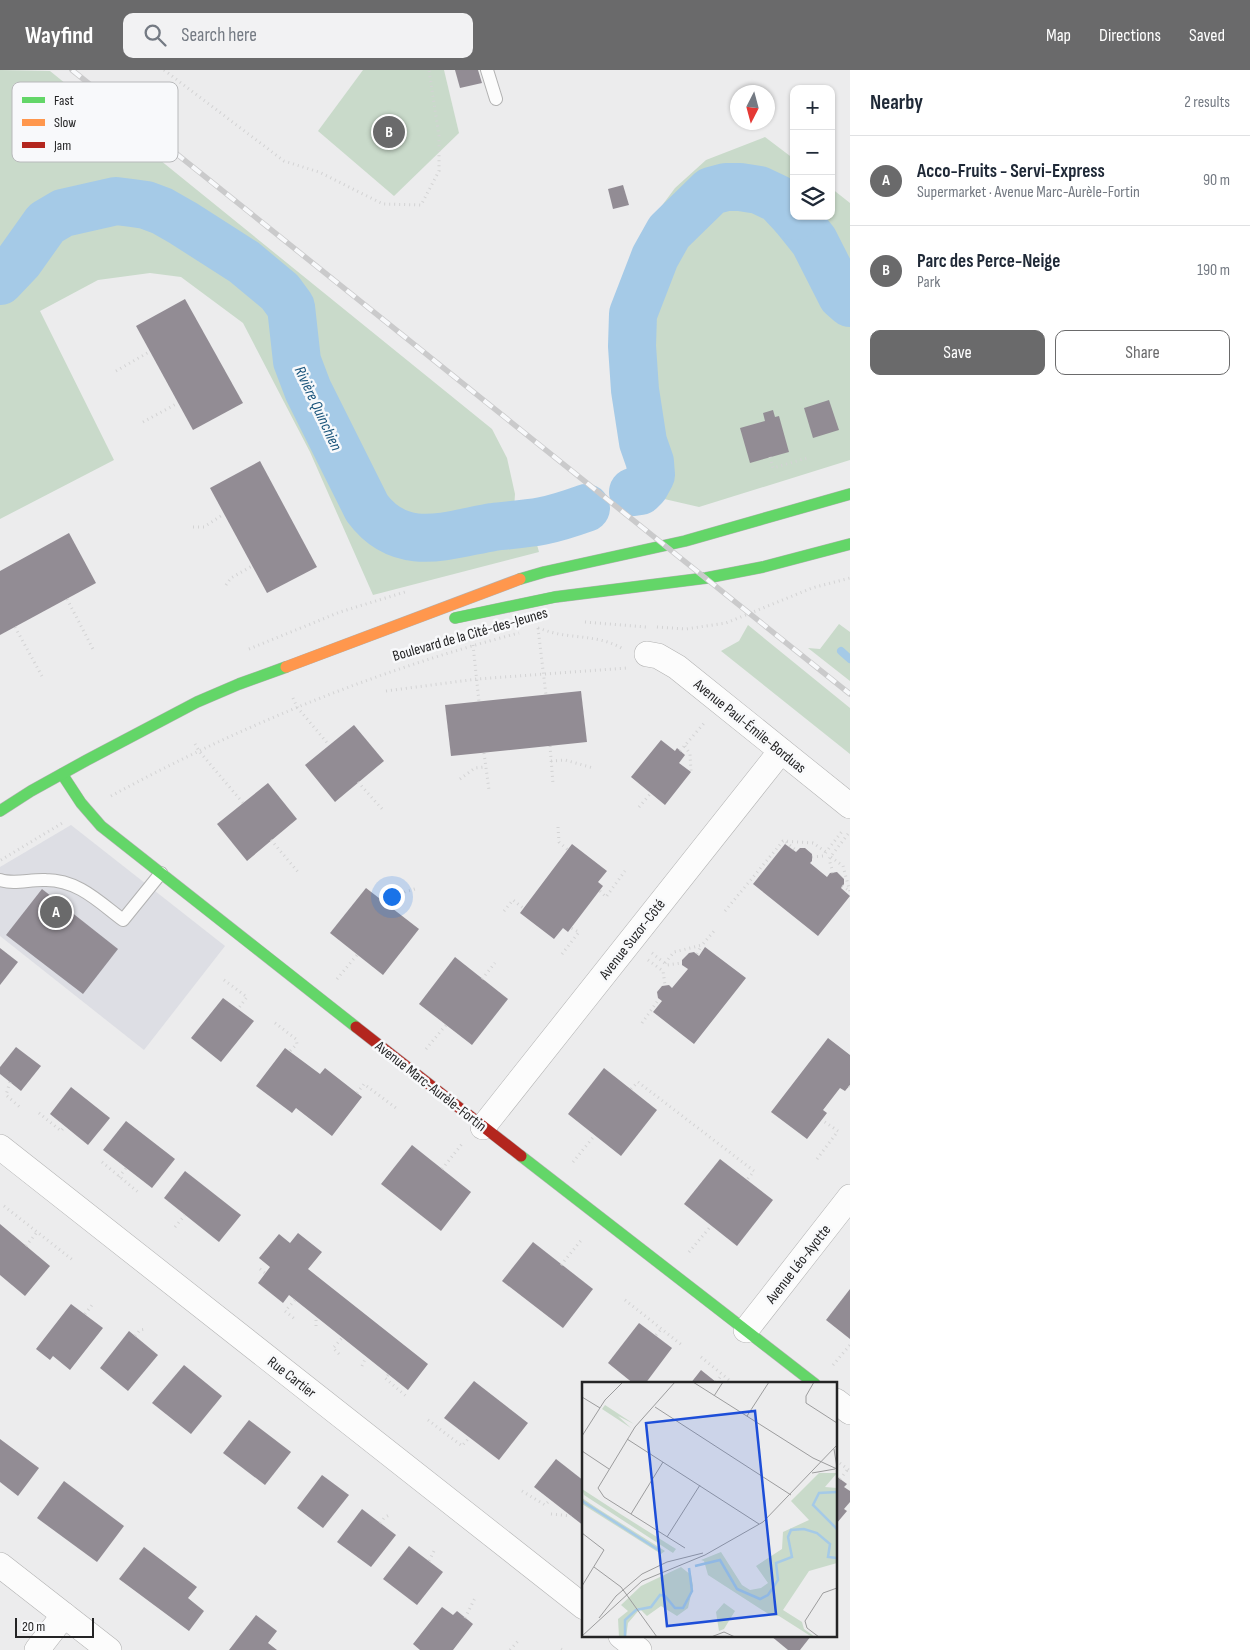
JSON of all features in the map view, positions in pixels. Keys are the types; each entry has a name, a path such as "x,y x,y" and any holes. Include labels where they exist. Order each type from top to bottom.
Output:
{"main road":[{"name":"Boulevard de la Cité-des-Jeunes","path":"0,811 62,774 197,702 239,684 363,639 515,580 685,541 850,494"},
{"name":"Boulevard de la Cité-des-Jeunes","path":"363,639 511,605 555,597 677,583 763,567 850,544"},
{"name":"Avenue Marc-Aurèle-Fortin","path":"62,774 81,803 101,826 483,1127 812,1382"}],"street":[{"name":"Avenue Paul-Émile-Borduas","path":"635,657 658,656 668,661 850,806"},
{"name":"Avenue Suzor-Côté","path":"483,1127 781,751"},
{"name":"Rue Cartier","path":"0,1147 582,1605"},
{"name":"Avenue Léo-Ayotte","path":"746,1330 850,1197"},
{"path":"838,1403 850,1412"},
{"path":"0,1565 109,1650"},
{"path":"37,1650 64,1615"},
{"path":"624,1638 639,1650"}],"lane":[{"path":"487,70 496,99"},
{"path":"0,880 14,882 44,879 69,883 79,888 123,920 160,873"}],"path":[{"path":"164,70 284,161 319,172 383,204 420,205 439,171 439,136 429,70"},
{"path":"116,371 150,352"},
{"path":"143,422 178,403"},
{"path":"770,457 773,468 807,458"},
{"path":"193,527 204,527 224,514"},
{"path":"226,586 231,578 252,566"},
{"path":"581,622 686,629 706,627 726,623 812,588 850,578"},
{"path":"67,599 94,651"},
{"path":"534,625 538,628 563,635 596,638 613,642 635,657"},
{"name":"Boulevard de la Cité-des-Jeunes","path":"530,631 553,626"},
{"path":"15,627 43,678"},
{"path":"538,628 546,695"},
{"name":"Boulevard de la Cité-des-Jeunes","path":"115,794 225,738 297,707 396,670 521,633"},
{"path":"471,637 479,702"},
{"path":"386,691 477,679 544,673 635,657"},
{"path":"293,698 297,707 329,745"},
{"path":"680,751 706,720"},
{"path":"195,744 198,751 243,803"},
{"path":"550,746 553,784"},
{"path":"685,746 690,754 692,772"},
{"path":"484,753 489,790"},
{"path":"551,761 565,760 592,768"},
{"path":"460,778 475,768 485,767"},
{"path":"358,782 383,810"},
{"path":"639,807 651,793"},
{"path":"0,861 63,822"},
{"path":"558,827 559,842 568,850"},
{"path":"812,858 823,856 843,830"},
{"path":"833,873 829,859 848,834"},
{"path":"272,840 298,872"},
{"path":"725,911 783,841 813,844 826,852"},
{"path":"786,842 797,851"},
{"path":"831,857 843,866 850,892"},
{"path":"600,891 606,897 625,871"},
{"path":"842,886 850,892"},
{"path":"393,909 404,892 418,888"},
{"path":"504,911 514,900 524,908"},
{"path":"562,954 579,932 571,928"},
{"path":"697,954 714,931"},
{"path":"665,963 674,952 702,945"},
{"path":"646,948 668,965 682,963"},
{"path":"334,984 357,955"},
{"path":"642,955 663,970 665,985"},
{"path":"482,979 495,963"},
{"path":"224,980 247,997 238,1009"},
{"path":"642,1022 659,999"},
{"path":"275,1023 296,1039 297,1044 290,1051"},
{"path":"422,1054 446,1025"},
{"path":"10,1082 6,1095 22,1109"},
{"path":"631,1089 638,1082 754,1171 747,1180"},
{"path":"357,1093 364,1084 396,1108"},
{"path":"39,1113 61,1131 65,1126"},
{"path":"817,1159 838,1131 822,1120"},
{"path":"568,1168 595,1135"},
{"path":"442,1169 462,1143"},
{"path":"102,1162 138,1192"},
{"path":"119,1177 126,1168"},
{"path":"4,1206 74,1261"},
{"path":"175,1227 186,1215"},
{"path":"683,1258 711,1226"},
{"path":"562,1265 589,1231"},
{"path":"26,1246 37,1232"},
{"path":"260,1269 265,1273"},
{"path":"295,1300 285,1311 296,1320"},
{"path":"626,1300 683,1346"},
{"path":"85,1314 92,1305"},
{"path":"316,1316 316,1326"},
{"path":"135,1336 140,1330 146,1328"},
{"path":"656,1335 662,1328"},
{"path":"339,1354 333,1348 342,1338"},
{"path":"832,1365 850,1344"},
{"path":"362,1366 366,1357"},
{"path":"701,1357 732,1382"},
{"path":"716,1382 722,1374"},
{"path":"388,1375 385,1378 408,1396"},
{"path":"428,1420 462,1446 470,1438"},
{"path":"838,1462 849,1470 840,1479"},
{"path":"522,1492 545,1505 550,1500"},
{"path":"551,1514 571,1516"},
{"path":"380,1523 389,1515"},
{"path":"429,1561 435,1549"},
{"path":"465,1618 476,1596"},
{"path":"510,1650 520,1639"}],"shaded area":[{"path":"71,825 225,946 144,1050 0,936 0,867"}],"green space":[{"path":"0,70 50,71 64,82 12,82 12,162 162,162 492,429 507,458 515,494 512,539 536,541 539,552 373,595 310,452 243,323 181,277 150,273 98,280 40,311 114,460 0,519"},
{"path":"363,70 444,70 459,133 394,196 318,131"},
{"path":"765,137 790,156 790,220 835,220 835,191 850,203 850,460 699,507 660,498 626,442 619,352 622,291 638,247 652,219 675,188 706,160"},
{"path":"839,624 850,632 850,681 808,648 820,649"},
{"path":"748,625 850,708 850,754 721,651 739,641"}],"building":[{"path":"455,70 478,70 482,83 460,88"},
{"path":"623,185 629,205 613,209 608,189"},
{"path":"185,299 243,403 193,430 136,326"},
{"path":"829,400 839,430 813,438 804,408"},
{"path":"773,410 775,417 779,416 789,452 750,463 740,428 765,421 763,413"},
{"path":"260,461 317,567 267,593 210,488"},
{"path":"69,533 96,583 0,635 0,571"},
{"path":"581,691 587,742 451,756 445,705"},
{"path":"354,725 384,761 335,802 305,765"},
{"path":"661,740 675,751 677,748 685,755 679,763 691,772 665,805 631,777"},
{"path":"268,783 297,819 247,861 217,824"},
{"path":"572,844 607,871 598,882 603,886 568,932 563,928 554,939 520,913"},
{"path":"785,844 796,852 800,848 805,848 812,854 812,861 810,863 827,877 830,873 837,872 844,879 844,884 841,888 850,896 818,936 753,884"},
{"path":"366,888 419,929 383,975 330,933"},
{"path":"42,889 118,949 83,994 6,935"},
{"path":"705,947 746,978 694,1044 653,1012 662,1001 658,998 657,992 662,986 669,985 672,988 688,969 682,965 682,960 689,953 694,952 699,956"},
{"path":"0,948 18,962 0,985"},
{"path":"455,957 508,999 472,1045 419,1004"},
{"path":"223,998 254,1021 221,1062 191,1038"},
{"path":"828,1038 850,1055 850,1085 845,1091 840,1088 823,1110 827,1113 807,1139 771,1112"},
{"path":"16,1047 41,1066 21,1091 0,1074 0,1067"},
{"path":"285,1048 320,1074 325,1068 362,1097 332,1136 296,1108 292,1113 256,1086"},
{"path":"604,1068 657,1110 621,1156 568,1114"},
{"path":"71,1087 110,1118 88,1145 50,1114"},
{"path":"126,1121 175,1159 152,1188 103,1150"},
{"path":"412,1145 471,1192 441,1231 381,1184"},
{"path":"720,1159 773,1200 737,1246 684,1204"},
{"path":"185,1171 241,1215 219,1242 164,1198"},
{"path":"0,1224 50,1266 25,1296 0,1275"},
{"path":"298,1233 322,1252 308,1269 428,1364 408,1390 289,1295 283,1303 258,1283 270,1267 259,1258 279,1234 290,1243"},
{"path":"533,1242 593,1289 563,1328 502,1281"},
{"path":"850,1289 850,1339 826,1320"},
{"path":"71,1304 103,1328 70,1370 53,1356 50,1360 36,1349"},
{"path":"639,1323 672,1348 646,1382 632,1382 608,1363"},
{"path":"129,1331 158,1355 128,1391 100,1368"},
{"path":"184,1365 222,1396 191,1434 152,1403"},
{"path":"701,1370 716,1382 692,1382"},
{"path":"474,1381 528,1423 499,1460 444,1418"},
{"path":"249,1420 291,1452 265,1485 223,1453"},
{"path":"0,1439 39,1468 18,1496 0,1482"},
{"path":"556,1459 582,1479 582,1524 534,1487"},
{"path":"322,1475 349,1495 323,1528 297,1508"},
{"path":"838,1477 847,1484 844,1487 850,1491 850,1502 844,1509 847,1511 838,1522"},
{"path":"64,1481 124,1526 97,1562 37,1518"},
{"path":"362,1509 396,1535 371,1567 337,1542"},
{"path":"409,1546 443,1572 417,1605 383,1579"},
{"path":"144,1547 197,1587 188,1598 204,1611 189,1631 119,1579"},
{"path":"442,1607 453,1615 457,1611 473,1624 453,1650 420,1650 413,1644"},
{"path":"256,1615 277,1631 268,1643 277,1650 229,1650"},
{"path":"773,1638 809,1638 800,1650 788,1650"}],"waterway":[{"name":"Rivière Quinchien","path":"633,492 640,491 651,475 650,462 643,442 635,390 632,346 633,314 655,257 669,232 711,191 726,187 759,190 778,199 790,212"},
{"name":"Rivière Quinchien","path":"0,281 19,261 46,223 63,213 116,201 146,205 162,211 244,262 280,292 291,307 297,361 308,390 367,508 380,522 395,531 410,536 442,537 493,527 542,521 586,508"},
{"name":"Rivière Quinchien","path":"797,220 814,241 842,296 850,303"},
{"path":"841,651 850,659"}],"railway":[{"path":"72,70 87,82"},
{"path":"178,155 850,694"}],"traffic: fast":[{"path":"520,579 685,541 850,494"},
{"path":"455,618 555,597 706,578 763,567 850,544"},
{"path":"0,811 31,791 87,760 197,702 286,667"},
{"path":"62,774 81,803 101,826 356,1027"},
{"path":"521,1156 812,1382"}],"traffic: slow":[{"path":"286,667 520,579"}],"traffic: jam":[{"path":"356,1027 521,1156"}],"place":[{"name":"Parc des Perce-Neige","path":"389,132"},
{"name":"Acco-Fruits - Servi-Express","path":"56,912"}]}
